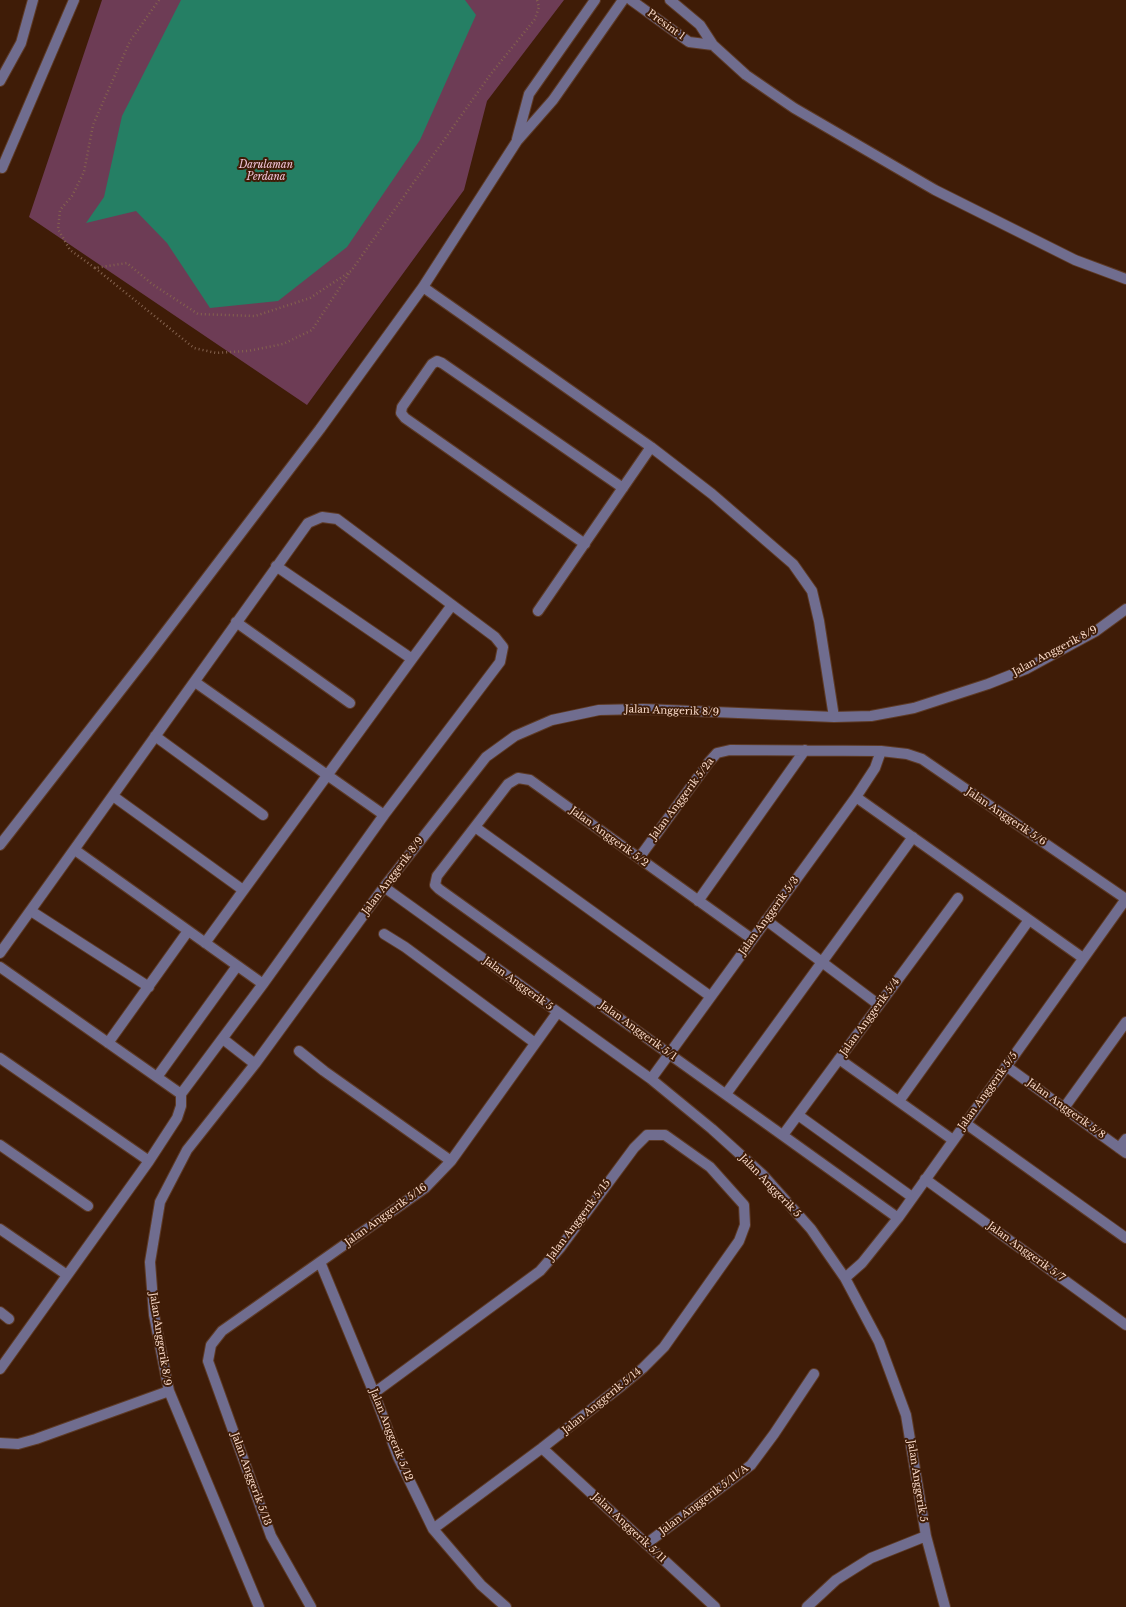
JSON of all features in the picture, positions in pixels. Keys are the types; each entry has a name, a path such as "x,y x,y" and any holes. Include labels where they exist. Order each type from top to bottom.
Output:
{"street":[{"path":"0,81 21,43 32,0"},
{"path":"2,168 74,0"},
{"path":"586,13 588,0"},
{"path":"517,141 528,94 595,0"},
{"path":"0,845 148,655 320,429 423,287 517,141 553,100 623,0"},
{"name":"Presint 1","path":"631,0 689,42 713,44"},
{"name":"Presint 1","path":"670,0 700,25 713,44"},
{"path":"713,44 746,75 794,108 929,186 1075,260 1126,279"},
{"path":"423,287 651,447 712,494 793,564 804,578 812,592 819,621 834,717"},
{"path":"585,544 405,418 401,413 402,408 432,364 437,361 623,488"},
{"path":"538,611 651,447"},
{"path":"0,953 308,522 322,517 337,519 495,637 503,647 500,662 384,815 223,1039 181,1094 181,1106 177,1118 149,1161 0,1369"},
{"path":"276,566 412,659"},
{"path":"205,942 452,605"},
{"name":"Jalan Anggerik 8/9","path":"259,1607 169,1391 154,1315 150,1262 160,1202 187,1150 255,1064 384,887 486,757 515,736 552,720 599,710 643,709 834,717 871,716 914,708 988,684 1026,669 1096,630 1126,609"},
{"path":"236,622 350,703"},
{"path":"195,682 384,815"},
{"path":"155,736 263,815"},
{"name":"Jalan Anggerik 5/2a","path":"638,858 709,762 718,753 730,750 805,750"},
{"path":"698,901 805,750"},
{"name":"Jalan Anggerik 5/6","path":"805,750 881,751 907,754 922,759 1126,899"},
{"name":"Jalan Anggerik 5/3","path":"650,1078 856,797 874,768 881,751"},
{"name":"Jalan Anggerik 5/2","path":"475,828 508,784 518,778 530,780 752,939"},
{"path":"113,796 243,890"},
{"path":"856,797 1083,958"},
{"path":"475,828 710,996"},
{"name":"Jalan Anggerik 5/1","path":"475,828 437,876 436,885 439,889 898,1218"},
{"path":"726,1094 821,961 913,837"},
{"path":"75,850 263,984"},
{"name":"Jalan Anggerik 5","path":"384,887 557,1013 650,1078 712,1129 763,1175 811,1229 845,1278 879,1342 906,1414 926,1536 945,1607"},
{"name":"Jalan Anggerik 5/4","path":"783,1135 958,898"},
{"name":"Jalan Anggerik 5/5","path":"845,1278 862,1263 898,1218 1126,899"},
{"path":"31,911 149,987"},
{"path":"766,920 879,1005"},
{"path":"899,1101 1029,920"},
{"path":"108,1043 188,931"},
{"path":"384,934 406,947 535,1043"},
{"path":"157,1077 237,966"},
{"path":"0,967 181,1094"},
{"name":"Jalan Anggerik 5/16","path":"211,1345 222,1331 425,1188 451,1161 557,1013"},
{"path":"1064,1108 1126,1022"},
{"path":"223,1039 255,1064"},
{"path":"299,1051 324,1071 451,1161"},
{"path":"0,1058 149,1161"},
{"path":"840,1059 953,1140"},
{"name":"Jalan Anggerik 5/8","path":"1006,1066 1123,1150"},
{"path":"798,1115 912,1197"},
{"path":"965,1123 1126,1238"},
{"name":"Jalan Anggerik 5/15","path":"374,1393 540,1271 560,1248 634,1148 647,1136 665,1135 710,1167 744,1204 745,1225 739,1241"},
{"path":"1123,1150 1126,1139"},
{"path":"0,1144 88,1206"},
{"name":"Jalan Anggerik 5/7","path":"926,1179 1126,1325"},
{"path":"0,1229 67,1275"},
{"name":"Jalan Anggerik 5/14","path":"433,1529 620,1388 664,1347 739,1241"},
{"name":"Jalan Anggerik 5/12","path":"320,1262 374,1393 398,1457 433,1529 482,1585 506,1607"},
{"path":"0,1312 9,1318"},
{"name":"Jalan Anggerik 5/13","path":"211,1345 208,1361 271,1536 312,1607"},
{"name":"Jalan Anggerik 5/11/A","path":"646,1544 751,1465 774,1434 814,1374"},
{"path":"0,1443 18,1444 36,1439 169,1391"},
{"name":"Jalan Anggerik 5/11","path":"542,1448 715,1607"},
{"path":"807,1607 836,1580 871,1558 926,1536"}],"path":[{"path":"159,0 130,41 93,125 84,172 72,196 60,210 58,229 70,250 95,268 194,348 216,353 248,351 283,344 312,330 350,271 490,74 535,20 539,7 537,0"},
{"path":"95,268 127,263 152,284 198,314 255,316 310,298 350,271"}],"green space":[{"name":"Darulaman Perdana","path":"102,0 564,0 487,101 464,190 307,405 29,217"}],"shaded area":[{"path":"181,0 465,0 476,15 420,140 347,247 278,301 210,308 167,243 136,211 86,223 104,197 122,116"}]}
